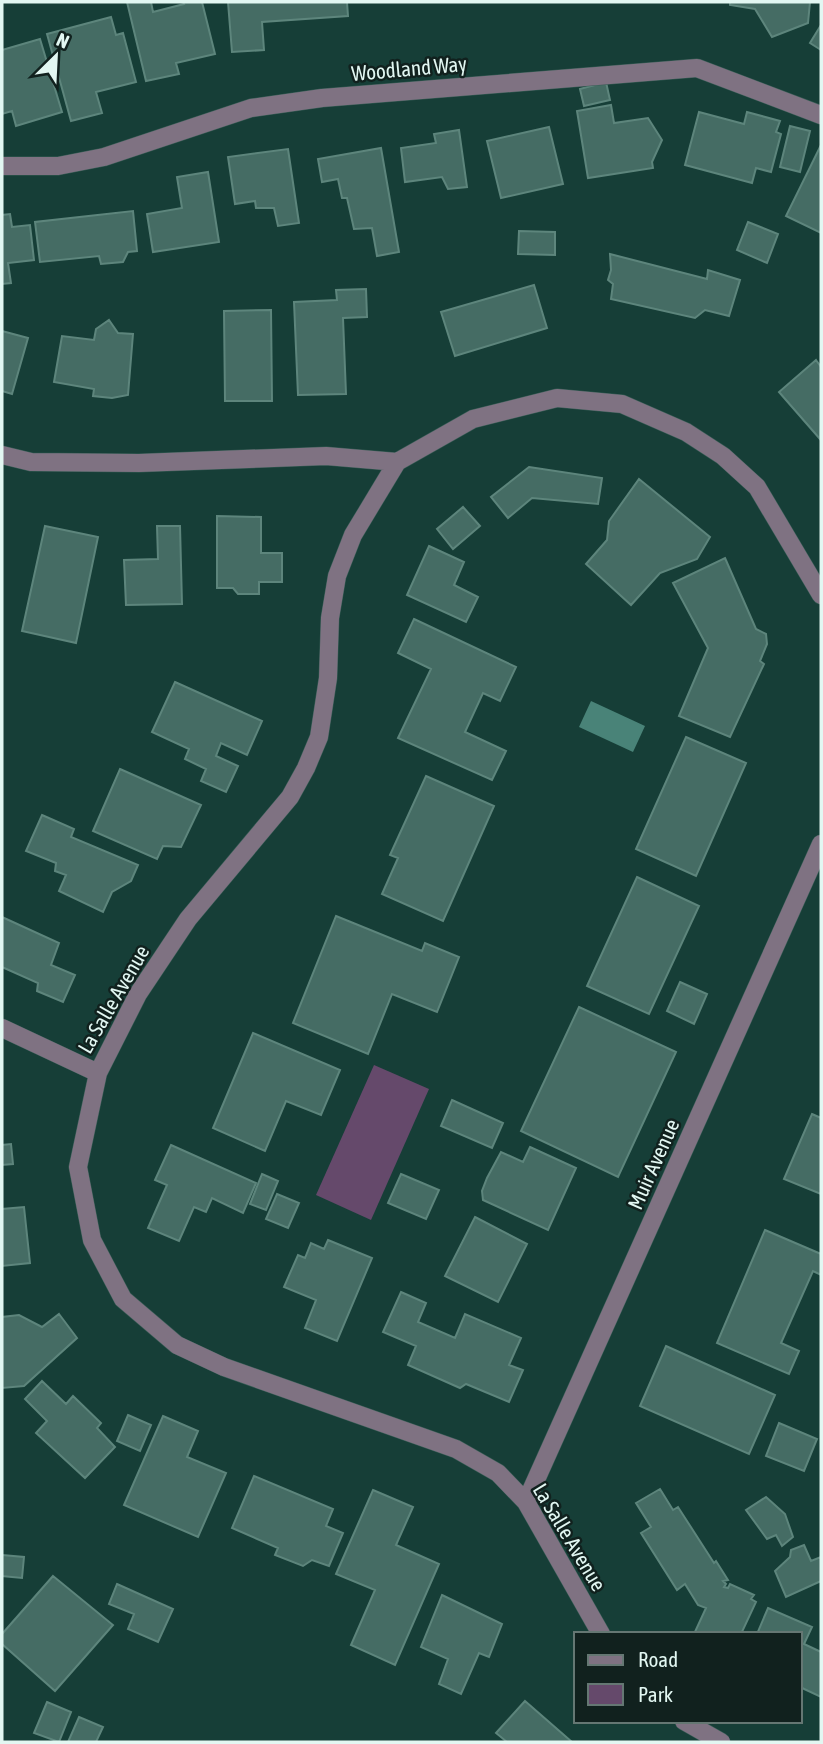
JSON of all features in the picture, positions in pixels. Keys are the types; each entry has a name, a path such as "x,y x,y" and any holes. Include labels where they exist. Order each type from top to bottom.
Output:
{"street":[{"name":"Woodland Way","path":"2,166 58,166 104,158 263,106 323,98 697,68 821,115"},
{"path":"2,455 30,462 139,463 326,456 397,461 473,419 557,398 622,404 687,432 723,456 757,486 821,594"},
{"name":"La Salle Avenue","path":"397,461 354,535 338,576 330,618 328,678 321,725 306,768 290,797 188,919 138,994 97,1073 78,1167 92,1240 123,1299 177,1345 224,1367 456,1449 498,1473 526,1502 600,1632"},
{"name":"Muir Avenue","path":"526,1502 821,844"},
{"path":"2,1028 97,1073"},
{"path":"688,1723 721,1742"}],"green space":[{"path":"374,1065 429,1089 371,1220 316,1195"}],"shaded area":[{"path":"591,701 645,726 633,752 579,727"}],"building":[{"path":"127,2 151,2 153,12 184,4 183,2 202,2 215,54 176,63 179,74 146,81"},
{"path":"228,2 347,2 348,16 262,22 264,50 232,52"},
{"path":"730,2 810,2 808,23 772,37 755,9 730,5"},
{"path":"111,17 116,35 123,33 136,82 96,92 102,113 71,121 47,34"},
{"path":"821,25 821,50 810,43"},
{"path":"40,39 62,112 16,126 12,111 2,114 2,50"},
{"path":"606,82 610,100 584,106 580,89"},
{"path":"611,105 614,123 648,118 662,140 652,162 653,168 588,178 577,111"},
{"path":"699,112 744,124 747,112 780,121 776,132 781,134 771,172 756,168 752,183 685,165"},
{"path":"790,126 810,131 800,172 780,167"},
{"path":"549,127 563,184 501,198 487,141"},
{"path":"459,130 467,187 448,189 442,177 405,182 401,148 436,143 434,134"},
{"path":"821,145 821,233 786,216"},
{"path":"381,148 399,252 377,256 372,228 354,229 347,198 342,198 338,179 322,182 318,159"},
{"path":"288,149 299,223 278,226 274,208 256,208 255,201 235,204 228,157"},
{"path":"208,172 219,242 153,252 147,214 182,208 177,177"},
{"path":"133,211 137,251 128,252 123,262 101,264 99,256 40,262 35,222"},
{"path":"10,214 12,227 30,225 34,260 8,263 11,283 2,284 2,215"},
{"path":"748,222 778,234 767,263 737,250"},
{"path":"519,231 555,232 555,255 518,254"},
{"path":"610,254 707,279 708,270 740,280 729,316 705,310 695,318 611,299 613,284 608,280 611,270"},
{"path":"534,285 547,328 455,356 441,312"},
{"path":"366,289 367,317 343,318 346,394 298,395 294,302 337,300 336,290"},
{"path":"271,310 272,401 225,401 224,311"},
{"path":"109,320 118,333 133,334 128,395 112,398 93,396 94,389 54,382 62,336 94,340 96,329"},
{"path":"2,331 28,338 12,394 2,391"},
{"path":"816,360 821,367 820,439 779,392"},
{"path":"529,467 602,478 598,504 532,498 508,518 491,497"},
{"path":"639,479 710,537 697,559 660,573 631,605 586,564 607,540 609,521"},
{"path":"463,507 480,526 453,549 437,529"},
{"path":"217,516 261,517 261,553 282,553 282,582 259,582 259,594 238,594 233,588 217,588"},
{"path":"45,526 98,537 76,643 22,631"},
{"path":"157,526 180,526 182,604 126,605 124,560 158,559"},
{"path":"429,546 464,562 454,585 478,597 466,622 407,595"},
{"path":"725,558 756,629 766,634 767,644 760,661 764,664 730,737 679,716 708,648 673,583"},
{"path":"414,619 516,667 500,701 483,693 465,732 506,751 492,780 398,738 431,669 398,653"},
{"path":"175,682 262,721 247,755 221,743 216,756 238,766 226,792 201,781 206,769 185,759 189,749 152,732"},
{"path":"686,737 746,763 696,876 636,849"},
{"path":"120,769 201,805 181,847 163,846 157,859 93,831"},
{"path":"426,776 494,806 443,921 382,894 398,858 390,855"},
{"path":"42,815 74,829 71,837 138,865 131,881 112,892 103,912 59,891 66,875 55,871 56,863 26,851"},
{"path":"637,877 699,906 649,1014 587,986"},
{"path":"336,916 422,951 425,943 459,957 437,1012 392,994 368,1054 293,1023"},
{"path":"2,917 59,943 51,965 75,975 63,1002 37,991 38,983 2,967"},
{"path":"680,982 707,994 694,1024 667,1011"},
{"path":"579,1007 676,1052 618,1177 521,1131"},
{"path":"253,1033 340,1070 321,1115 286,1101 265,1151 213,1128"},
{"path":"452,1100 503,1123 492,1148 441,1126"},
{"path":"812,1114 821,1118 821,1194 784,1179"},
{"path":"11,1144 13,1164 2,1165 2,1145"},
{"path":"171,1145 256,1183 243,1213 212,1198 206,1212 194,1207 179,1241 148,1228 167,1185 155,1180"},
{"path":"530,1147 576,1168 548,1230 483,1200 482,1191 501,1152 523,1162"},
{"path":"262,1174 278,1181 266,1210 250,1204"},
{"path":"401,1174 439,1190 426,1219 388,1203"},
{"path":"277,1194 299,1203 288,1228 266,1219"},
{"path":"24,1207 30,1263 2,1266 2,1209"},
{"path":"475,1217 527,1244 498,1302 445,1276"},
{"path":"765,1230 821,1254 821,1275 813,1271 781,1343 799,1351 789,1374 717,1343"},
{"path":"328,1240 372,1258 337,1341 305,1328 316,1300 284,1287 298,1255 305,1258 311,1243 324,1249"},
{"path":"401,1292 426,1303 418,1322 455,1338 465,1314 521,1338 509,1365 523,1370 509,1402 466,1384 460,1388 408,1365 416,1346 383,1332"},
{"path":"59,1314 77,1338 24,1386 2,1388 2,1317 19,1315 42,1327"},
{"path":"666,1346 775,1395 749,1454 640,1406"},
{"path":"42,1381 66,1404 73,1396 101,1423 97,1428 115,1447 85,1478 36,1433 47,1421 25,1399"},
{"path":"128,1415 151,1425 140,1451 117,1441"},
{"path":"163,1416 198,1431 187,1457 226,1473 198,1537 124,1505"},
{"path":"779,1423 817,1439 804,1471 766,1456"},
{"path":"254,1476 333,1509 326,1526 343,1533 329,1566 312,1560 303,1566 275,1555 278,1548 232,1528"},
{"path":"660,1489 673,1510 678,1507 714,1563 716,1561 728,1580 723,1581 726,1584 724,1587 728,1588 730,1584 754,1595 751,1599 756,1602 742,1632 695,1632 706,1608 698,1605 685,1584 677,1590 641,1533 651,1527 636,1503"},
{"path":"373,1490 413,1507 396,1545 439,1564 395,1665 351,1645 375,1590 336,1574"},
{"path":"766,1497 785,1514 793,1537 782,1546 776,1535 767,1539 746,1510"},
{"path":"804,1545 811,1561 821,1557 821,1581 786,1597 775,1571 790,1557 791,1550"},
{"path":"2,1555 24,1557 22,1578 2,1576"},
{"path":"53,1576 113,1625 55,1691 2,1644 2,1634"},
{"path":"117,1584 173,1609 158,1642 128,1629 134,1614 109,1604"},
{"path":"442,1595 502,1624 489,1657 479,1653 461,1694 439,1684 448,1659 421,1647"},
{"path":"768,1608 812,1627 804,1644 821,1652 821,1697 802,1688 802,1632 758,1632"},
{"path":"525,1701 572,1742 507,1742 496,1733"},
{"path":"47,1702 71,1712 59,1742 34,1733"},
{"path":"79,1717 103,1727 96,1742 68,1742"}]}
